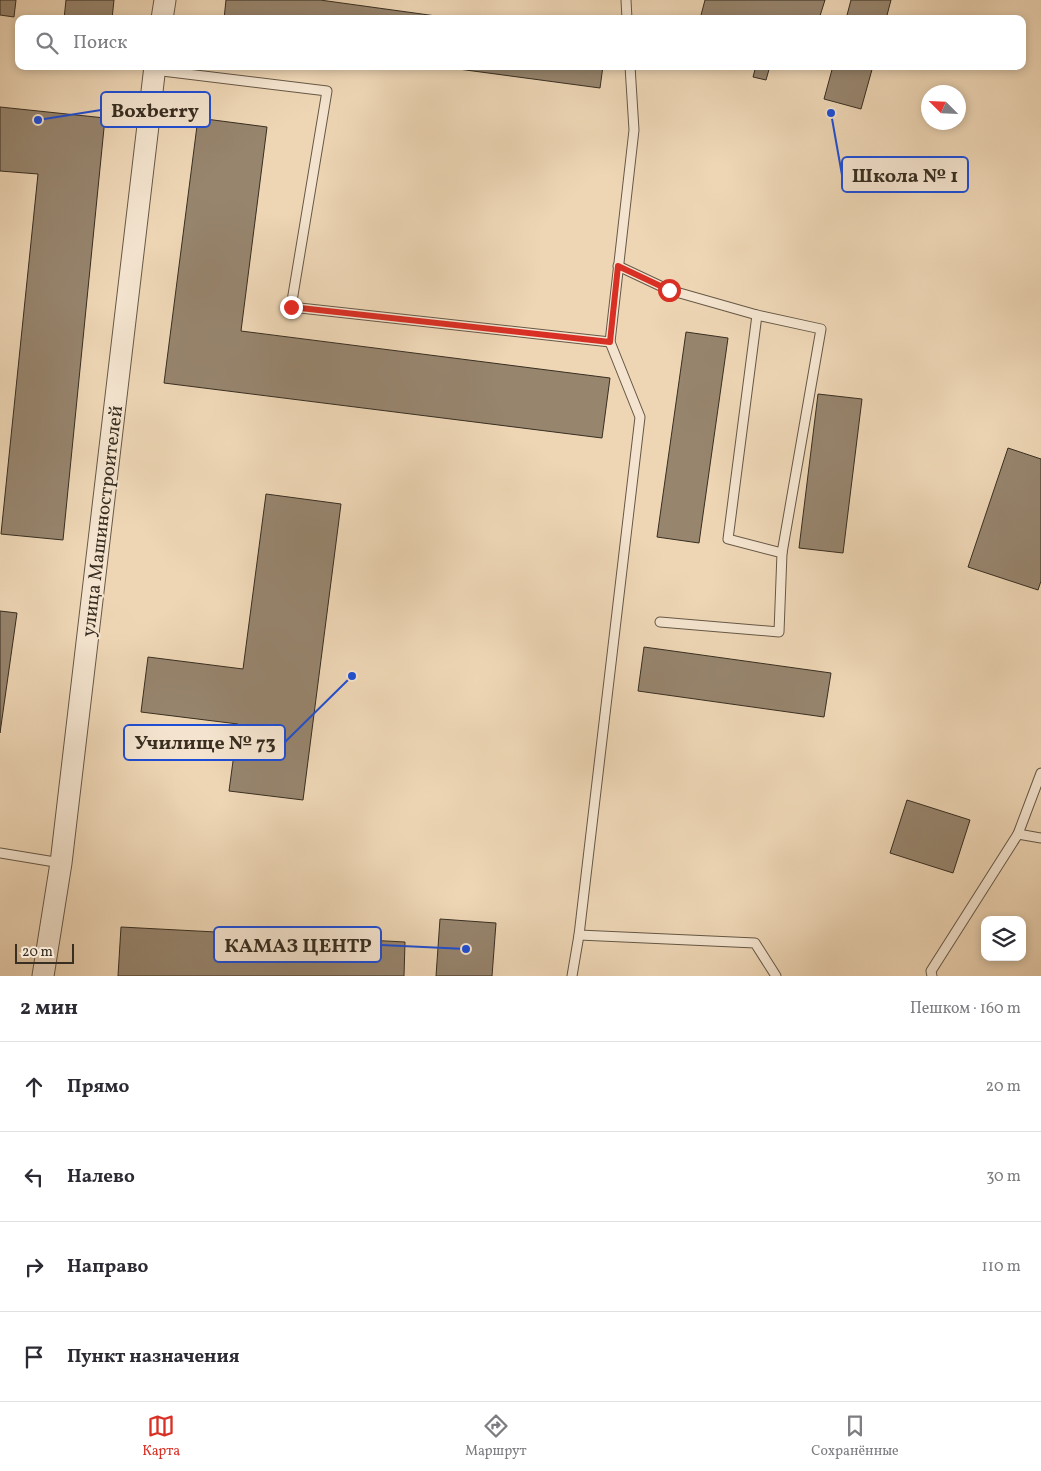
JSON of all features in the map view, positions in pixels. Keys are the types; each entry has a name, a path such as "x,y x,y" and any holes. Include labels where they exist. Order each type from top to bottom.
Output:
{"street":[{"path":"163,15 165,0"},
{"name":"улица Машиностроителей","path":"43,976 61,863 155,70"}],"lane":[{"path":"626,0 627,15"},
{"path":"170,70 327,91 291,307 610,342"},
{"path":"572,976 579,935 640,417 610,342 634,130 630,70"},
{"path":"618,266 669,290 821,329 782,553 779,632 660,622"},
{"path":"757,314 728,538 782,553"},
{"path":"932,976 931,971 1018,834 1041,773"},
{"path":"1018,834 1041,838"},
{"path":"0,853 61,863"},
{"path":"579,935 755,943 776,976"}],"building":[{"path":"0,0 16,0 14,17 0,15"},
{"path":"66,0 114,0 112,15 64,15"},
{"path":"226,0 320,0 429,15 224,15"},
{"path":"705,0 825,0 820,15 701,15"},
{"path":"851,0 891,0 887,15 847,15"},
{"path":"466,70 602,70 600,88"},
{"path":"755,70 769,70 766,80 753,77"},
{"path":"832,70 872,70 861,109 824,99"},
{"path":"0,107 105,118 63,540 1,534 38,174 0,171"},
{"path":"198,118 267,127 241,331 610,378 602,438 164,383"},
{"path":"686,332 728,338 699,543 657,537"},
{"path":"818,394 862,399 843,553 799,548"},
{"path":"1008,448 1041,459 1041,581 1038,590 968,567"},
{"path":"266,494 341,504 303,800 229,791 238,724 141,712 148,657 243,669"},
{"path":"0,611 17,613 0,733"},
{"path":"644,647 831,673 824,717 638,691"},
{"path":"907,800 970,820 953,873 890,853"},
{"path":"440,919 496,923 492,976 436,976"},
{"path":"121,927 405,942 404,976 118,976"}],"place":[{"name":"Школа № 1","path":"831,113"},
{"name":"Boxberry","path":"38,120"},
{"name":"Училище № 73","path":"352,676"},
{"name":"КАМАЗ ЦЕНТР","path":"466,949"}],"route":[{"path":"291,307 610,342 618,266 669,290"}]}
